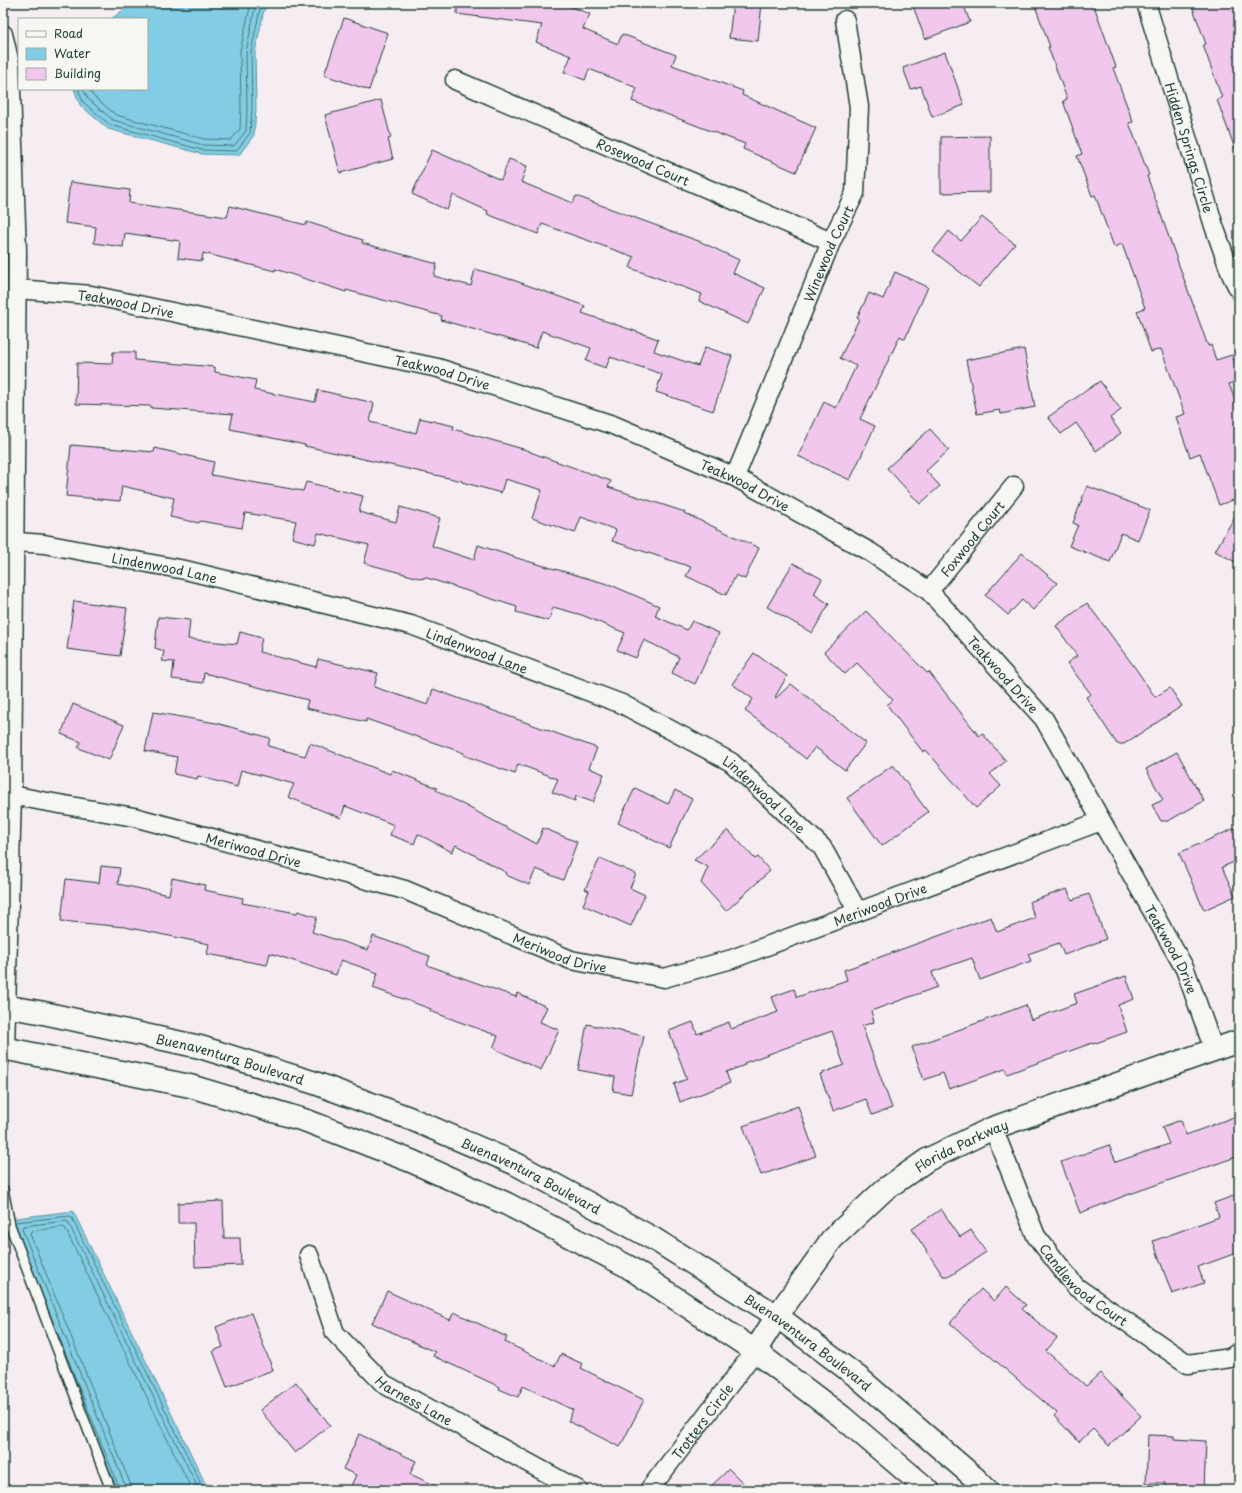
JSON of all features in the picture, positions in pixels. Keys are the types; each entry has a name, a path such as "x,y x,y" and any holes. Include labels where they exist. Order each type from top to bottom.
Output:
{"main road":[{"name":"Buenaventura Boulevard","path":"5,1006 200,1047 315,1083 409,1118 516,1164 654,1239 777,1316 859,1378 987,1490"},
{"name":"Florida Parkway","path":"755,1351 777,1316 832,1239 884,1190 927,1160 993,1128 1239,1040"},
{"path":"4,1055 190,1086 307,1121 411,1161 507,1204 627,1266 755,1351 841,1416 928,1490"}],"street":[{"name":"Hidden Springs Circle","path":"1146,3 1214,226 1231,274 1239,290"},
{"name":"Winewood Court","path":"735,477 831,242 855,193 858,107 845,20"},
{"path":"3,34 10,64 10,250 17,288 9,541 12,795 4,1055"},
{"name":"Rosewood Court","path":"455,80 831,242"},
{"name":"Teakwood Drive","path":"17,288 91,295 438,368 613,425 735,477 870,552 929,591 1044,719 1185,969 1214,1050"},
{"name":"Foxwood Court","path":"929,591 1014,486"},
{"name":"Lindenwood Lane","path":"9,541 44,544 185,570 410,625 622,704 731,762 822,847 858,912"},
{"name":"Meriwood Drive","path":"12,795 134,816 405,890 571,960 664,978 732,959 1101,821"},
{"name":"Candlewood Court","path":"993,1128 1036,1236 1076,1286 1188,1364 1230,1358 1239,1352"},
{"name":"Harness Lane","path":"309,1255 335,1333 384,1384 578,1490"},
{"name":"Trotters Circle","path":"648,1490 755,1351"}],"lane":[{"path":"3,1189 7,1226 111,1490"}],"water":[{"path":"133,3 269,3 264,10 255,52 256,109 254,135 239,155 202,154 108,129 80,105 74,90 148,90 148,18 112,18"},
{"path":"73,1211 205,1483 217,1490 117,1490 8,1219"}],"building":[{"path":"457,3 562,3 590,14 583,29 618,44 622,34 676,55 672,65 743,91 742,95 816,128 796,172 743,149 745,144 632,101 637,88 589,69 585,80 564,72 571,56 536,42 542,25 457,14"},
{"path":"733,3 762,3 758,41 729,38"},
{"path":"912,3 963,3 970,22 925,39"},
{"path":"1034,3 1093,3 1116,67 1113,68 1133,122 1129,123 1149,175 1147,176 1208,346 1211,345 1216,360 1232,355 1239,375 1239,381 1229,384 1239,411 1239,498 1219,505 1200,453 1190,457 1176,417 1185,414 1161,349 1151,352 1137,311 1145,308 1122,244 1114,247 1095,195 1092,196 1077,156 1082,154 1063,101 1067,99"},
{"path":"1191,3 1239,3 1239,154 1237,154 1217,100 1222,98 1203,45 1206,44"},
{"path":"344,18 388,33 369,90 324,75"},
{"path":"945,52 964,105 932,117 921,86 911,89 903,68"},
{"path":"381,100 391,138 388,139 393,159 340,173 325,115"},
{"path":"990,136 990,192 941,193 941,137"},
{"path":"432,150 501,180 509,159 527,166 521,182 573,203 576,196 701,242 739,260 733,273 765,288 748,324 699,301 702,294 630,268 634,257 542,224 538,234 487,214 488,211 453,195 447,210 412,194"},
{"path":"70,182 130,190 129,203 227,217 230,206 306,225 307,222 363,240 362,243 437,264 434,276 471,286 475,269 513,280 585,306 582,313 658,339 654,351 698,366 705,347 732,356 713,411 656,392 662,374 610,357 606,368 586,361 591,348 542,331 536,348 441,320 442,316 346,290 346,292 275,269 275,271 203,253 202,261 178,258 180,241 125,233 123,247 94,243 96,227 65,223"},
{"path":"982,217 1015,244 979,287 933,251 949,231 961,241"},
{"path":"895,272 928,287 905,339 900,336 860,419 875,426 850,480 798,456 824,402 836,408 856,366 840,358 859,319 857,318 869,293 883,299"},
{"path":"1024,349 1035,407 1001,414 1000,410 977,414 966,360"},
{"path":"113,352 135,352 135,360 215,367 215,372 256,380 254,390 315,402 318,390 374,403 370,422 416,433 420,418 454,426 453,429 530,451 611,481 608,487 685,512 684,513 759,548 745,579 736,575 726,595 686,576 691,567 612,541 616,530 581,517 575,533 532,518 542,490 505,479 501,493 462,481 230,429 233,414 151,408 151,406 76,404 77,363 112,364"},
{"path":"1100,381 1121,410 1110,418 1121,433 1096,451 1076,423 1061,434 1048,417"},
{"path":"930,429 949,450 926,471 940,486 920,504 887,468"},
{"path":"71,445 154,452 155,448 214,462 211,475 303,491 306,482 363,496 359,512 396,522 400,507 440,518 432,546 474,560 478,545 520,559 611,585 659,606 655,616 687,630 692,621 719,633 695,684 672,673 679,657 644,640 636,658 617,650 625,633 582,615 553,607 549,621 516,612 517,607 424,577 423,579 364,563 369,545 318,533 315,544 292,538 296,521 245,513 242,528 200,521 199,523 170,517 174,498 122,486 120,501 66,496"},
{"path":"1087,486 1150,510 1138,540 1121,533 1110,562 1069,546 1078,525 1073,523"},
{"path":"1239,509 1239,564 1215,551"},
{"path":"1022,553 1057,583 1033,610 1022,600 1008,615 985,595"},
{"path":"793,563 822,579 814,594 829,604 812,633 767,607"},
{"path":"74,601 127,608 120,656 67,649"},
{"path":"1087,603 1155,697 1170,688 1182,706 1124,744 1117,744 1086,697 1091,694 1067,663 1077,656 1056,626"},
{"path":"866,611 927,673 929,672 979,736 982,733 1006,761 990,774 1001,786 976,808 926,750 923,752 887,705 893,700 857,663 845,674 824,652"},
{"path":"158,617 190,620 188,639 237,644 240,632 262,638 259,652 316,667 318,659 378,673 374,687 428,705 433,689 597,748 589,768 604,774 593,802 576,796 575,801 552,792 558,779 518,764 515,774 463,755 464,753 366,719 366,722 306,708 308,700 204,673 203,683 172,679 174,662 162,661 164,651 155,648"},
{"path":"754,653 787,676 775,697 776,698 791,684 866,743 845,770 815,747 806,759 790,746 791,744 745,711 753,699 732,684"},
{"path":"73,704 124,725 109,760 78,748 81,742 61,734"},
{"path":"153,712 216,723 270,738 268,746 305,756 310,743 390,774 392,770 437,788 436,790 537,844 543,828 577,842 563,880 536,869 529,885 506,875 507,873 456,845 452,852 418,834 414,844 390,835 394,825 345,806 341,818 288,797 294,784 241,770 237,787 198,776 197,779 174,774 177,757 145,751"},
{"path":"1177,752 1204,801 1168,821 1161,821 1152,805 1163,800 1146,769"},
{"path":"893,765 928,812 882,846 847,798"},
{"path":"635,788 668,804 675,790 692,799 669,848 618,823"},
{"path":"1235,828 1239,837 1239,860 1222,867 1235,896 1204,910 1179,853"},
{"path":"728,830 755,859 758,857 770,871 726,911 701,883 708,867 694,860"},
{"path":"600,858 636,874 630,888 645,895 631,926 583,905 589,891 585,889"},
{"path":"101,866 120,868 118,884 169,895 172,878 205,885 204,890 243,898 242,903 297,913 298,911 317,917 312,932 368,950 373,936 430,956 427,965 516,997 517,993 547,1007 540,1022 559,1030 541,1070 493,1048 498,1036 373,988 378,973 341,960 336,975 270,953 267,965 207,954 209,944 125,927 61,921 66,879 99,883"},
{"path":"1067,889 1072,900 1089,894 1106,939 1064,955 1059,943 1028,954 1031,961 980,980 972,958 932,972 937,987 871,1011 874,1022 862,1026 892,1108 872,1115 866,1099 833,1111 820,1074 844,1065 832,1031 744,1063 745,1065 726,1072 730,1083 680,1102 674,1084 687,1079 669,1031 693,1022 697,1034 729,1022 731,1029 778,1012 772,997 794,989 797,997 847,980 844,970 991,917 997,932 1035,918 1029,902"},
{"path":"1126,976 1134,999 1118,1005 1127,1032 1007,1074 1005,1069 949,1089 943,1073 924,1080 912,1047 1026,1005 1031,1020 1077,1003 1074,994"},
{"path":"587,1024 644,1036 631,1094 613,1091 615,1077 578,1070"},
{"path":"798,1106 816,1156 761,1175 743,1126"},
{"path":"1239,1115 1239,1156 1080,1213 1061,1162 1109,1145 1116,1162 1169,1144 1162,1127 1181,1120 1186,1135"},
{"path":"1239,1194 1239,1252 1198,1267 1204,1283 1172,1294 1153,1241 1219,1217 1214,1203"},
{"path":"223,1201 224,1238 240,1238 241,1265 195,1267 194,1223 178,1223 178,1203"},
{"path":"941,1209 960,1237 971,1230 986,1252 950,1276 943,1276 912,1229"},
{"path":"1006,1287 1026,1305 1022,1309 1057,1338 1046,1351 1086,1386 1100,1373 1141,1416 1109,1446 1093,1429 1079,1442 1054,1416 1057,1413 950,1323 981,1289 994,1301"},
{"path":"387,1291 450,1320 454,1312 507,1337 505,1342 555,1366 561,1354 583,1364 581,1368 644,1400 620,1447 568,1421 573,1410 523,1386 518,1397 499,1389 500,1387 433,1356 435,1352 372,1323"},
{"path":"251,1313 273,1370 227,1387 213,1351 223,1347 216,1327"},
{"path":"296,1382 330,1425 295,1453 260,1410"},
{"path":"359,1434 416,1461 410,1474 445,1490 349,1490 356,1475 343,1469"},
{"path":"1148,1435 1174,1436 1174,1439 1206,1441 1204,1490 1165,1490 1165,1483 1146,1483"},
{"path":"729,1469 750,1490 707,1490"}]}
